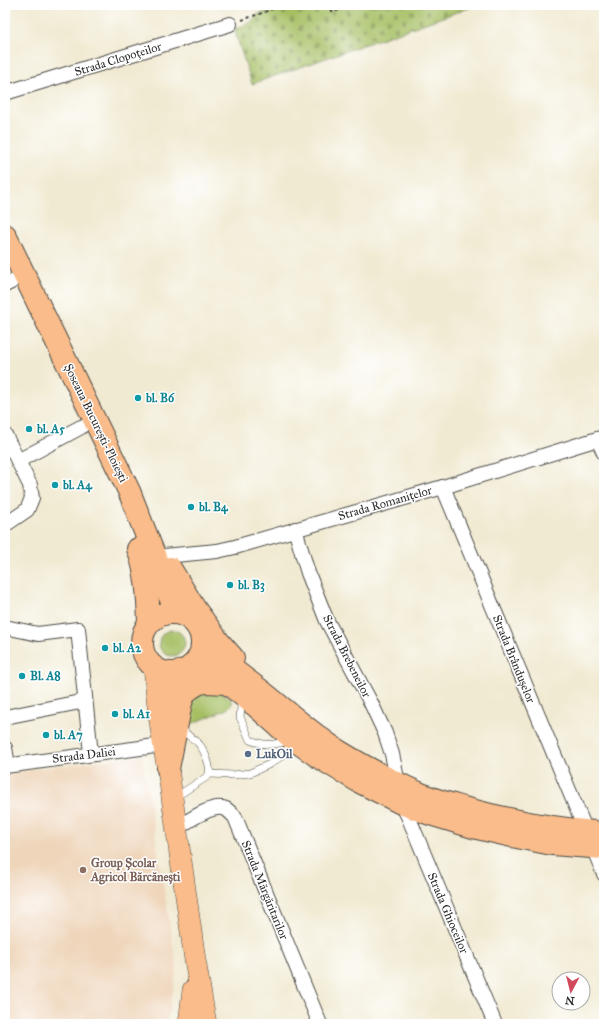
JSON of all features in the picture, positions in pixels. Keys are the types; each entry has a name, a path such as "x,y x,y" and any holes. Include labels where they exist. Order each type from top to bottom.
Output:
{"highway":[{"name":"Șoseaua București-Ploiești","path":"5,235 129,491 167,590 173,604 180,613"},
{"name":"Șoseaua București-Ploiești","path":"7,278 129,524 140,554 145,575 148,593 149,622"},
{"path":"129,491 174,576 195,609 219,642 278,704"},
{"path":"171,612 180,613 189,618 196,625 201,635 202,645 200,653 196,660 186,668 171,673 162,671 154,667 147,659 143,650 142,640 144,631 149,622 156,617 171,612"},
{"path":"202,645 305,727 430,814 473,827 552,844 597,840"},
{"path":"186,668 210,674 233,687 294,740 358,781 400,793"},
{"path":"168,769 181,704 186,692 199,683 206,682 233,687"}],"main road":[{"path":"154,667 158,711 173,799 195,960 206,1024"},
{"path":"168,769 171,708 173,697 186,668"},
{"path":"189,1024 195,960"}],"street":[{"name":"Strada Clopoțeilor","path":"5,93 230,24"},
{"path":"18,461 81,427"},
{"path":"5,435 30,485 32,498 27,510 5,526"},
{"path":"601,438 604,453"},
{"name":"Strada Romanițelor","path":"164,556 217,551 235,547 443,487 601,438"},
{"name":"Strada Brândușelor","path":"443,487 597,840 604,874"},
{"name":"Strada Brebeneilor","path":"295,529 308,573 327,621 371,703 385,733 392,754 400,793"},
{"path":"5,627 38,634"},
{"path":"5,637 78,629 91,754"},
{"path":"5,717 85,701"},
{"name":"Strada Daliei","path":"7,766 163,745"},
{"path":"5,748 7,766"},
{"name":"Strada Ghioceilor","path":"400,793 408,816 494,1024"},
{"name":"Strada Mărgăritarilor","path":"177,828 191,818 211,808 225,809 235,817 320,1024"}],"lane":[{"path":"233,687 241,707 240,717 250,740 260,744 270,745 294,740"},
{"path":"178,719 187,734 198,743 207,759 210,774"},
{"path":"173,799 210,774 233,775 250,773 270,764 284,755 294,740"}],"path":[{"path":"230,24 284,5"},
{"path":"328,5 333,12 355,5"}],"shaded area":[{"name":"Group Școlar Agricol Bărcănești","path":"142,756 177,968 167,1024 5,1024 5,772"}],"green space":[{"path":"288,5 477,5 252,84 234,29 250,23 258,14"},
{"path":"172,630 181,634 185,643 181,652 172,656 163,652 159,643 163,634"},
{"path":"213,690 230,697 232,704 227,709 194,723 187,721 194,695"}],"place":[{"name":"bl. B6","path":"138,398"},
{"name":"bl. A5","path":"29,429"},
{"name":"bl. A4","path":"55,485"},
{"name":"bl. B4","path":"191,507"},
{"name":"bl. B3","path":"230,585"},
{"name":"bl. A2","path":"105,648"},
{"name":"Bl. A8","path":"22,676"},
{"name":"bl. A1","path":"115,714"},
{"name":"bl. A7","path":"46,735"},
{"name":"LukOil","path":"248,754"},
{"name":"Group Școlar Agricol Bărcănești","path":"83,870"}]}
